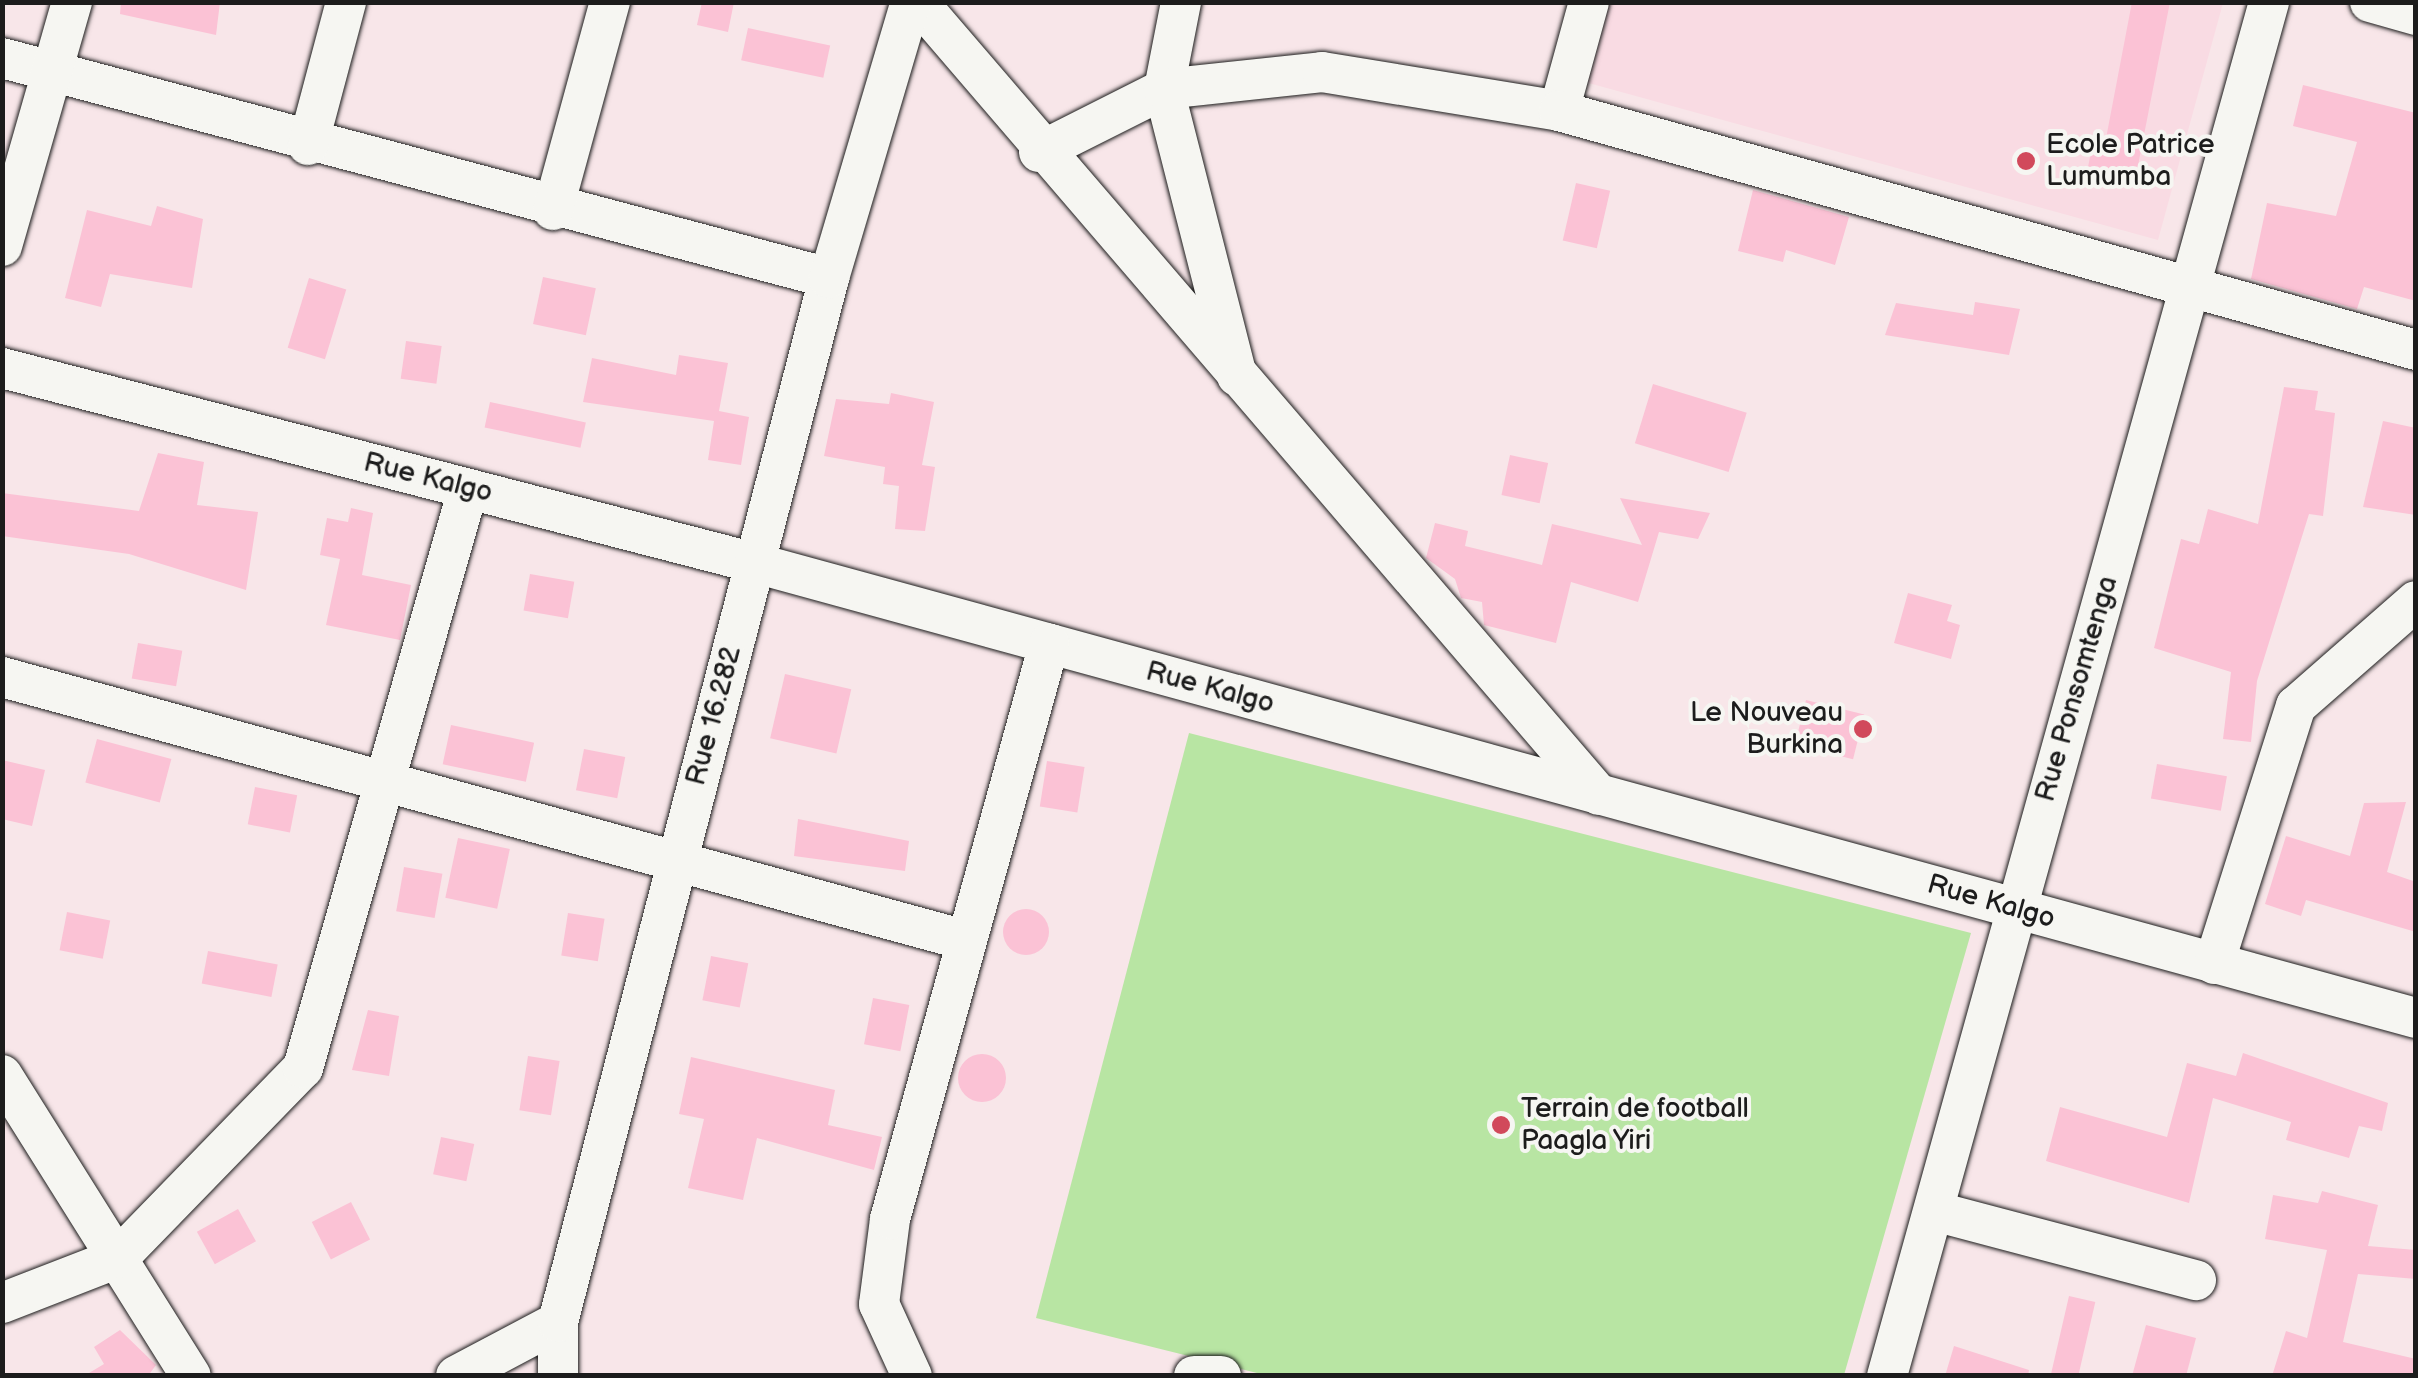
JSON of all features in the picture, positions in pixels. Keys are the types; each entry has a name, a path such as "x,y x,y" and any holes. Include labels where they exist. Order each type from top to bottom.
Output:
{"street":[{"path":"2,246 72,2"},
{"path":"308,146 346,2"},
{"path":"552,210 610,2"},
{"path":"915,2 1039,152 1600,795"},
{"name":"Rue 16.282","path":"558,1376 558,1322 675,861 829,278 915,2"},
{"path":"1181,2 1164,89 1237,376"},
{"path":"1559,111 1589,2"},
{"name":"Rue Ponsomtenga","path":"1887,1376 2269,2"},
{"path":"2370,2 2416,15"},
{"path":"2,58 308,146 829,278"},
{"path":"1039,152 1164,89 1345,74 1559,111 2416,350"},
{"name":"Rue Kalgo","path":"2,368 755,563 2416,1018"},
{"path":"2,1303 118,1258 303,1068 468,489"},
{"path":"2214,964 2296,706 2416,600"},
{"path":"912,1376 887,1334 882,1266 964,940 1049,644"},
{"path":"2,677 964,940"},
{"path":"2,1076 191,1376"},
{"path":"1934,1212 2196,1280"},
{"path":"456,1376 558,1322"},
{"path":"1194,1376 1220,1376"}],"shaded area":[{"name":"Ecole Patrice Lumumba","path":"1606,3 2223,3 2158,240 1585,82"}],"green space":[{"name":"Terrain de football Paagla Yiri","path":"1189,733 1971,933 1844,1375 1265,1375 1036,1318"}],"building":[{"path":"121,2 220,2 216,35 120,14"},
{"path":"702,2 734,2 728,32 697,25"},
{"path":"2132,2 2170,2 2134,186 2086,177 2092,147 2104,149"},
{"path":"748,28 830,45 823,78 741,60"},
{"path":"2303,85 2416,113 2416,301 2364,287 2357,309 2251,279 2267,203 2336,216 2357,142 2293,126"},
{"path":"1576,183 1610,191 1597,248 1563,240"},
{"path":"1753,190 1849,217 1835,265 1786,250 1783,262 1738,251"},
{"path":"157,206 203,219 192,288 110,274 101,307 65,298 87,210 151,226"},
{"path":"543,277 596,288 586,335 533,324"},
{"path":"309,278 346,289 325,359 288,348"},
{"path":"1975,302 2020,309 2009,355 1885,335 1896,303 1973,315"},
{"path":"406,341 442,346 436,384 401,379"},
{"path":"679,355 728,363 719,411 749,417 741,465 708,460 714,421 583,402 592,358 676,375"},
{"path":"1653,384 1747,413 1729,472 1635,443"},
{"path":"2284,387 2318,391 2315,410 2335,413 2323,516 2309,514 2257,681 2251,742 2223,739 2231,672 2154,648 2181,539 2199,544 2208,509 2258,524"},
{"path":"891,393 934,402 922,465 935,467 925,531 895,529 899,486 883,484 885,467 824,456 836,399 889,404"},
{"path":"490,402 586,422 580,448 485,427"},
{"path":"2383,421 2416,428 2416,515 2363,507"},
{"path":"158,453 204,462 197,505 258,512 246,590 129,554 2,536 2,493 139,511"},
{"path":"1510,455 1548,463 1540,503 1501,495"},
{"path":"1620,498 1710,513 1698,539 1659,532 1638,602 1571,582 1556,643 1484,625 1482,602 1461,598 1455,579 1426,558 1435,523 1468,531 1465,546 1542,565 1552,524 1642,545"},
{"path":"351,508 373,513 362,575 411,585 400,640 326,625 340,559 320,555 327,518 348,522"},
{"path":"530,574 574,582 568,618 524,610"},
{"path":"1908,593 1952,605 1947,621 1960,625 1951,659 1894,643"},
{"path":"138,643 182,651 176,686 132,678"},
{"path":"785,674 851,689 836,754 770,738"},
{"path":"1806,700 1864,715 1853,759 1795,745"},
{"path":"451,725 534,743 526,782 443,764"},
{"path":"97,739 171,759 160,802 85,782"},
{"path":"584,749 625,757 617,798 576,790"},
{"path":"2,760 45,770 32,826 2,819"},
{"path":"1047,761 1085,767 1077,812 1040,806"},
{"path":"2157,764 2227,776 2221,811 2151,798"},
{"path":"255,787 297,795 290,833 248,824"},
{"path":"2406,802 2387,872 2416,882 2416,932 2306,900 2301,916 2265,904 2286,836 2350,856 2364,803"},
{"path":"798,819 909,841 905,871 794,856"},
{"path":"458,838 510,849 497,909 445,898"},
{"path":"404,867 442,874 435,918 396,911"},
{"path":"1026,909 1042,916 1049,932 1042,948 1026,955 1010,948 1003,932 1010,916"},
{"path":"67,912 110,920 103,959 60,950"},
{"path":"568,913 605,919 598,961 561,955"},
{"path":"208,951 278,965 271,997 202,983"},
{"path":"711,956 748,963 740,1007 702,1000"},
{"path":"873,998 909,1005 900,1051 864,1044"},
{"path":"368,1010 399,1016 389,1076 352,1070"},
{"path":"2243,1053 2388,1103 2382,1131 2359,1126 2349,1158 2286,1140 2291,1122 2213,1098 2189,1203 2046,1161 2060,1107 2167,1137 2187,1063 2236,1076"},
{"path":"982,1054 999,1061 1006,1078 999,1095 982,1102 965,1095 958,1078 965,1061"},
{"path":"528,1056 560,1061 551,1115 519,1110"},
{"path":"691,1057 835,1090 828,1125 882,1137 874,1170 757,1138 743,1200 688,1188 704,1119 679,1114"},
{"path":"441,1137 474,1144 466,1181 433,1174"},
{"path":"2322,1191 2378,1205 2368,1246 2416,1250 2416,1279 2358,1274 2343,1342 2416,1359 2416,1376 2272,1376 2286,1331 2307,1338 2327,1250 2265,1239 2273,1195 2318,1203"},
{"path":"351,1202 370,1239 331,1259 312,1222"},
{"path":"238,1209 256,1241 215,1264 197,1232"},
{"path":"2069,1296 2095,1302 2078,1376 2051,1376"},
{"path":"2146,1325 2196,1338 2186,1376 2132,1376"},
{"path":"120,1330 156,1365 148,1376 84,1376 104,1364 94,1347"},
{"path":"1954,1346 2029,1370 2028,1376 1945,1376"}],"place":[{"name":"Ecole Patrice Lumumba","path":"2026,161"},
{"name":"Le Nouveau Burkina","path":"1863,729"},
{"name":"Terrain de football Paagla Yiri","path":"1501,1125"}]}
